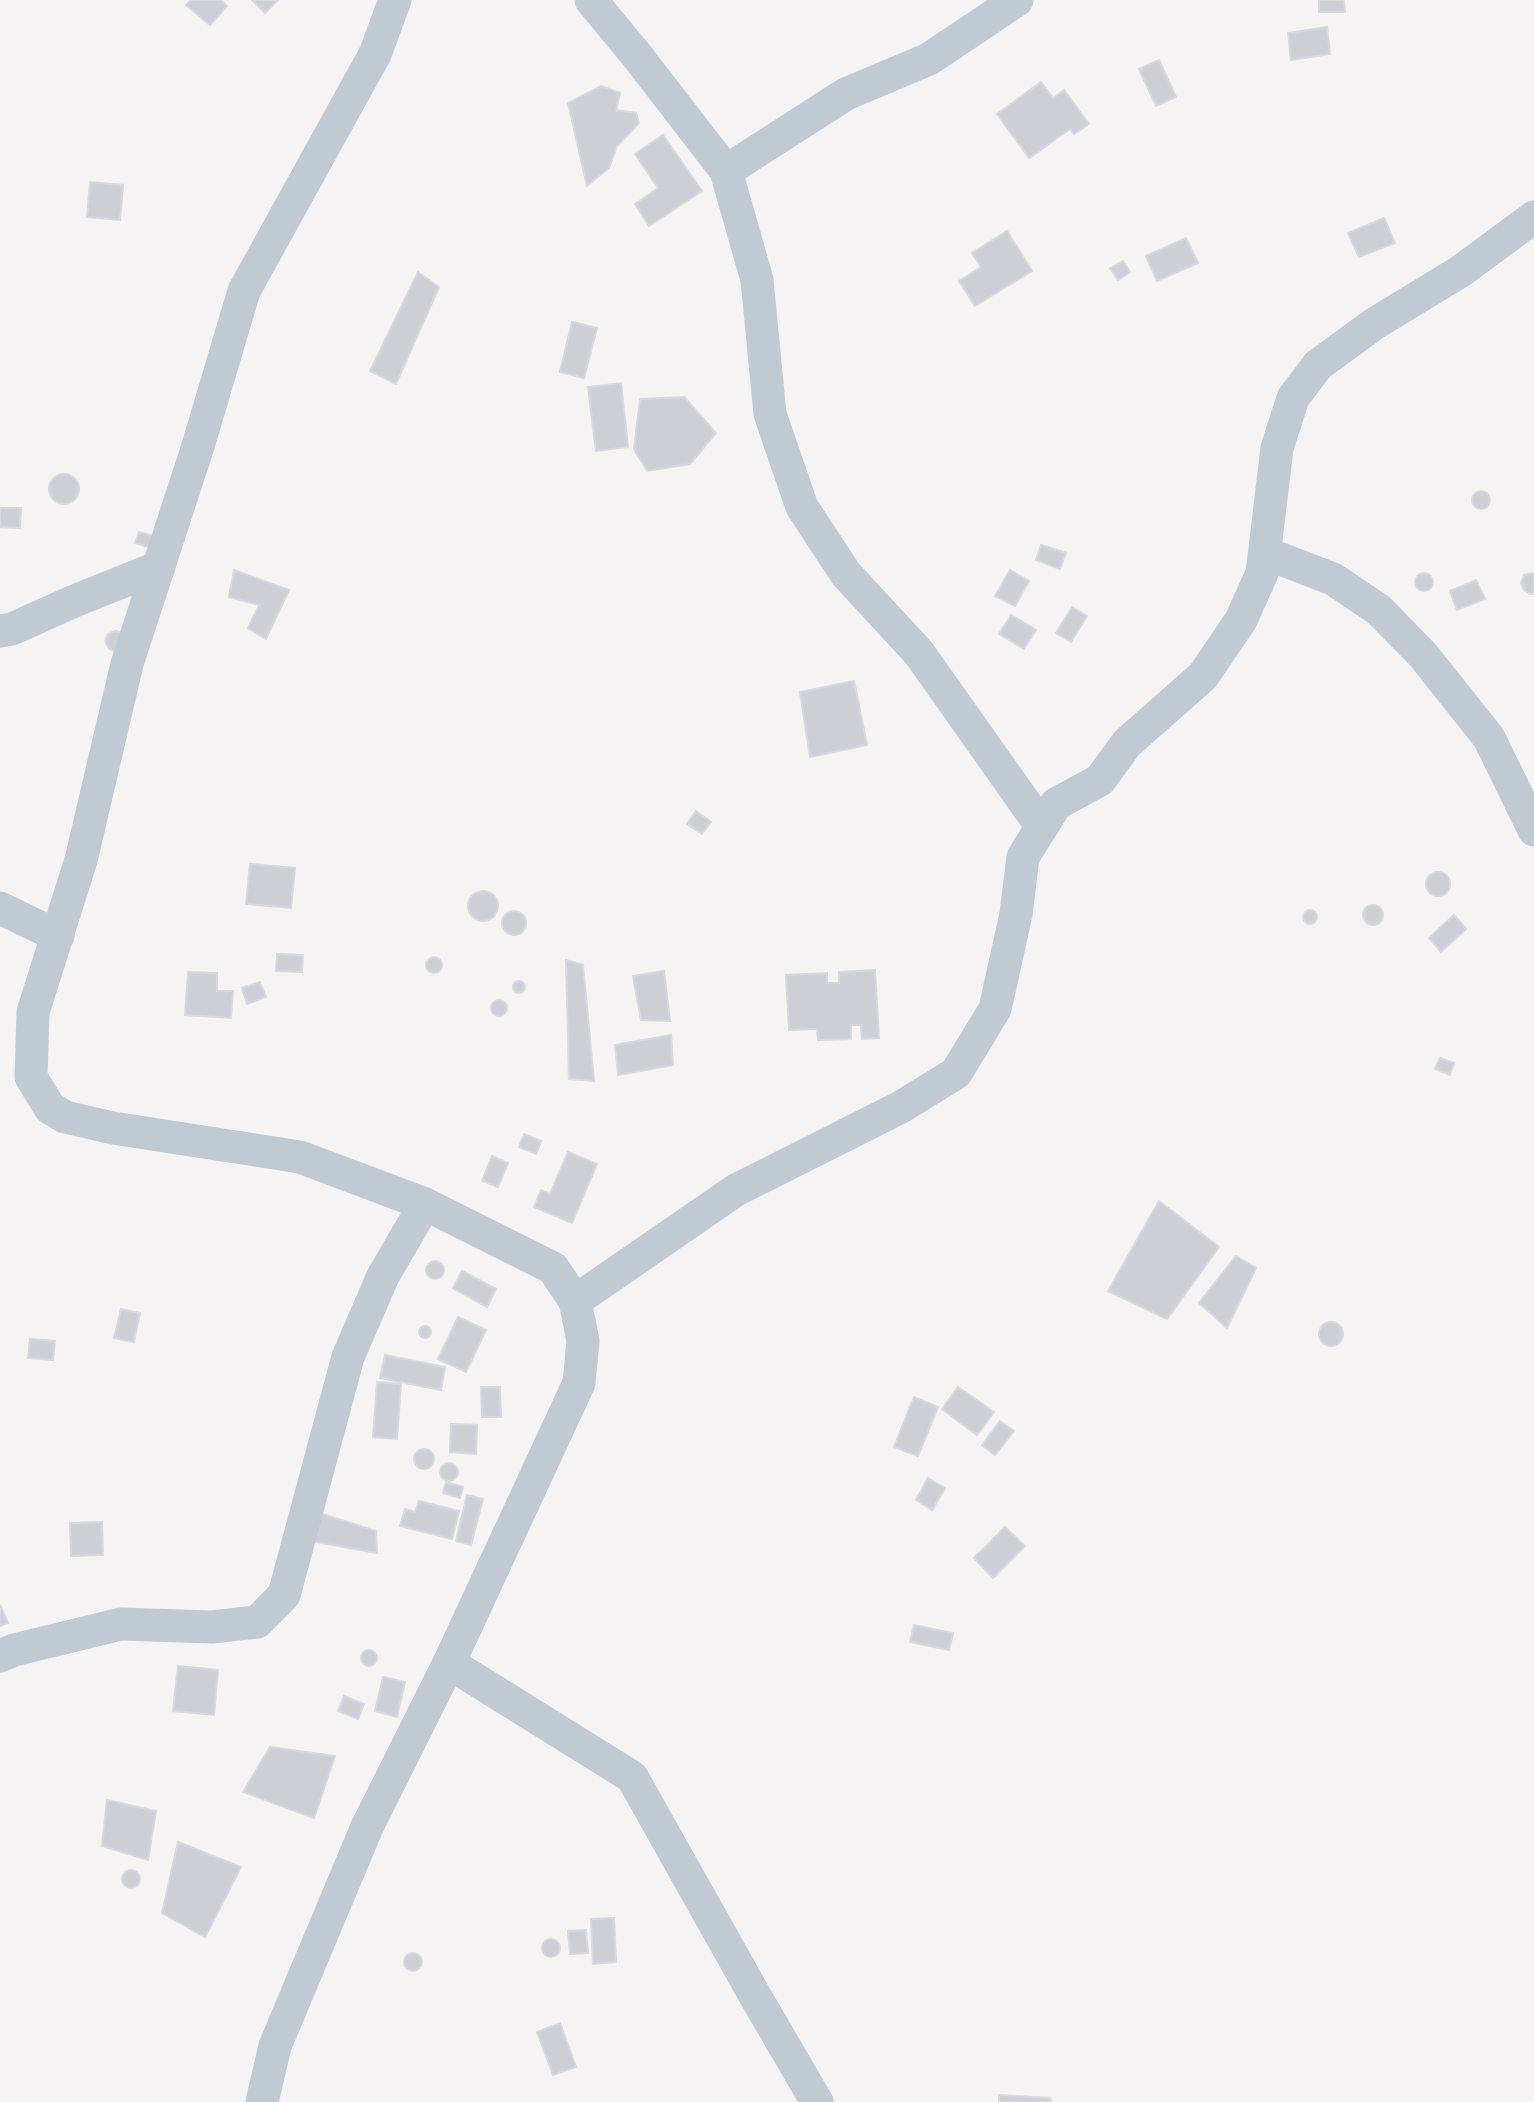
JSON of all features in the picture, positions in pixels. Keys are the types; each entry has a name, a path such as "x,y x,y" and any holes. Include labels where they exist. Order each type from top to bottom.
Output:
{"street":[{"path":"261,2102 275,2046 367,1827 449,1663 579,1383 583,1341 575,1301 552,1268 425,1204 300,1157 113,1128 65,1117 50,1108 31,1077 33,1012 81,860 127,664 198,446 244,291 374,54 395,0"},
{"path":"591,0 726,172 757,279 769,414 802,507 846,574 919,653 1042,827"},
{"path":"726,172 846,94 929,59 1017,0"},
{"path":"575,1301 736,1190 901,1107 956,1073 995,1009 1016,914 1023,857 1056,804 1100,780 1127,743 1203,676 1241,620 1262,573 1277,448 1293,398 1318,365 1374,324 1461,271 1534,217"},
{"path":"1265,553 1332,579 1379,610 1423,655 1489,738 1534,830"},
{"path":"0,631 12,629 72,601 159,568"},
{"path":"0,908 58,936"},
{"path":"0,1656 121,1624 212,1628 257,1622 284,1595 348,1357 383,1276 425,1204"},
{"path":"449,1663 632,1777 817,2102"}],"building":[{"path":"191,0 221,0 227,6 210,25 186,5"},
{"path":"252,0 278,0 265,13"},
{"path":"1319,0 1344,0 1345,12 1319,12"},
{"path":"1327,27 1330,54 1291,60 1288,33"},
{"path":"1159,60 1176,97 1156,106 1139,69"},
{"path":"1041,82 1053,98 1064,90 1089,124 1074,134 1070,129 1029,158 997,114"},
{"path":"601,86 620,93 616,110 636,113 639,123 617,146 609,168 587,186 568,103"},
{"path":"663,135 702,191 649,226 635,204 658,188 635,154"},
{"path":"90,182 123,185 120,220 87,217"},
{"path":"1384,218 1395,243 1359,257 1348,233"},
{"path":"1007,231 1032,271 975,306 959,281 981,267 972,253"},
{"path":"1186,238 1198,263 1157,281 1146,256"},
{"path":"1123,261 1130,272 1118,280 1110,268"},
{"path":"418,272 439,287 396,384 370,371"},
{"path":"572,322 597,328 584,378 560,372"},
{"path":"621,383 628,447 596,451 588,387"},
{"path":"684,397 716,433 690,464 647,471 634,449 640,399"},
{"path":"64,474 75,478 79,489 75,500 64,504 53,500 49,489 53,478"},
{"path":"1481,491 1487,494 1490,500 1487,506 1481,509 1475,506 1472,500 1475,494"},
{"path":"0,508 21,508 20,528 0,527"},
{"path":"139,532 159,538 156,549 135,543"},
{"path":"1041,545 1066,553 1060,569 1036,560"},
{"path":"234,570 289,590 266,639 248,628 259,605 229,597"},
{"path":"1010,570 1029,581 1015,606 995,596"},
{"path":"1420,573 1428,573 1433,582 1431,589 1420,591 1415,586 1415,578"},
{"path":"1534,573 1534,594 1531,594 1524,590 1521,583 1524,575"},
{"path":"1476,580 1485,599 1457,610 1450,591"},
{"path":"1072,607 1087,616 1071,642 1056,633"},
{"path":"1011,615 1036,630 1024,649 999,634"},
{"path":"115,631 123,633 116,651 109,649 105,641 108,634"},
{"path":"854,681 867,745 810,757 800,692"},
{"path":"696,811 711,822 702,834 687,824"},
{"path":"250,864 295,868 291,908 246,904"},
{"path":"1438,872 1447,875 1450,884 1447,893 1438,896 1429,893 1426,884 1429,875"},
{"path":"483,891 494,895 498,906 494,917 483,921 472,917 468,906 472,895"},
{"path":"1373,905 1380,908 1383,915 1380,922 1373,925 1366,922 1363,915 1366,908"},
{"path":"1307,910 1313,910 1317,917 1313,924 1307,924 1303,920 1303,914"},
{"path":"514,911 525,918 526,923 519,934 514,935 503,928 502,923 509,912"},
{"path":"1454,915 1466,929 1441,952 1429,938"},
{"path":"277,954 303,955 302,972 276,971"},
{"path":"434,957 442,965 434,973 426,965"},
{"path":"566,960 583,965 594,1081 569,1079"},
{"path":"875,970 879,1038 862,1039 861,1025 851,1025 851,1039 818,1040 817,1029 789,1030 786,975 827,973 827,983 839,983 839,972"},
{"path":"664,971 670,1021 641,1020 633,976"},
{"path":"188,972 217,973 217,991 233,991 231,1018 185,1015"},
{"path":"519,981 525,987 519,993 513,987"},
{"path":"260,982 266,997 247,1004 242,988"},
{"path":"496,1000 502,1000 507,1008 505,1014 496,1016 491,1011 491,1005"},
{"path":"671,1035 673,1065 618,1075 615,1045"},
{"path":"1440,1058 1454,1063 1450,1075 1435,1069"},
{"path":"524,1134 541,1141 536,1154 519,1147"},
{"path":"568,1152 597,1164 572,1223 534,1207 541,1190 550,1194"},
{"path":"492,1156 508,1163 498,1187 482,1181"},
{"path":"1159,1201 1219,1247 1167,1319 1108,1291"},
{"path":"1236,1256 1256,1268 1227,1328 1199,1303"},
{"path":"435,1261 441,1264 444,1270 441,1276 435,1279 429,1276 426,1270 429,1264"},
{"path":"462,1271 496,1289 487,1307 453,1288"},
{"path":"121,1309 140,1313 134,1342 114,1338"},
{"path":"458,1317 486,1330 466,1372 438,1359"},
{"path":"1331,1322 1339,1326 1343,1334 1339,1342 1331,1346 1323,1342 1319,1334 1323,1326"},
{"path":"425,1326 431,1332 425,1338 419,1332"},
{"path":"30,1339 55,1341 53,1360 28,1358"},
{"path":"385,1355 445,1367 441,1390 380,1378"},
{"path":"377,1382 401,1384 397,1439 373,1437"},
{"path":"481,1387 500,1387 501,1417 482,1417"},
{"path":"958,1387 994,1412 977,1435 942,1409"},
{"path":"914,1397 938,1407 918,1456 894,1447"},
{"path":"1000,1421 1014,1431 995,1455 982,1445"},
{"path":"451,1424 477,1425 476,1454 450,1452"},
{"path":"424,1449 431,1452 434,1459 431,1466 424,1469 417,1466 414,1459 417,1452"},
{"path":"449,1463 455,1466 458,1472 455,1478 449,1481 443,1478 440,1472 443,1466"},
{"path":"928,1478 945,1488 932,1510 916,1500"},
{"path":"446,1482 463,1487 460,1498 443,1493"},
{"path":"467,1495 483,1499 471,1545 456,1541"},
{"path":"419,1501 459,1511 452,1539 400,1526 405,1509 415,1512"},
{"path":"313,1511 376,1531 377,1553 310,1541"},
{"path":"102,1522 103,1555 71,1556 70,1523"},
{"path":"1005,1527 1025,1546 993,1578 974,1558"},
{"path":"0,1605 8,1623 0,1626"},
{"path":"914,1625 953,1633 949,1650 910,1642"},
{"path":"366,1650 372,1650 377,1658 375,1664 366,1666 361,1661 361,1655"},
{"path":"178,1666 218,1670 214,1715 173,1711"},
{"path":"383,1677 405,1682 397,1717 375,1711"},
{"path":"344,1696 364,1704 358,1719 338,1711"},
{"path":"270,1747 335,1756 314,1818 243,1792"},
{"path":"107,1800 156,1811 148,1860 102,1846"},
{"path":"178,1842 241,1867 205,1937 162,1913"},
{"path":"131,1870 137,1873 140,1879 137,1885 131,1888 125,1885 122,1879 125,1873"},
{"path":"614,1918 616,1962 593,1964 591,1919"},
{"path":"586,1930 588,1953 570,1954 568,1931"},
{"path":"551,1939 557,1942 560,1948 557,1954 551,1957 545,1954 542,1948 545,1942"},
{"path":"409,1953 417,1953 422,1962 420,1969 409,1971 404,1966 404,1958"},
{"path":"560,2023 576,2067 553,2075 537,2032"},
{"path":"999,2095 1050,2098 1052,2102 999,2102"}]}
